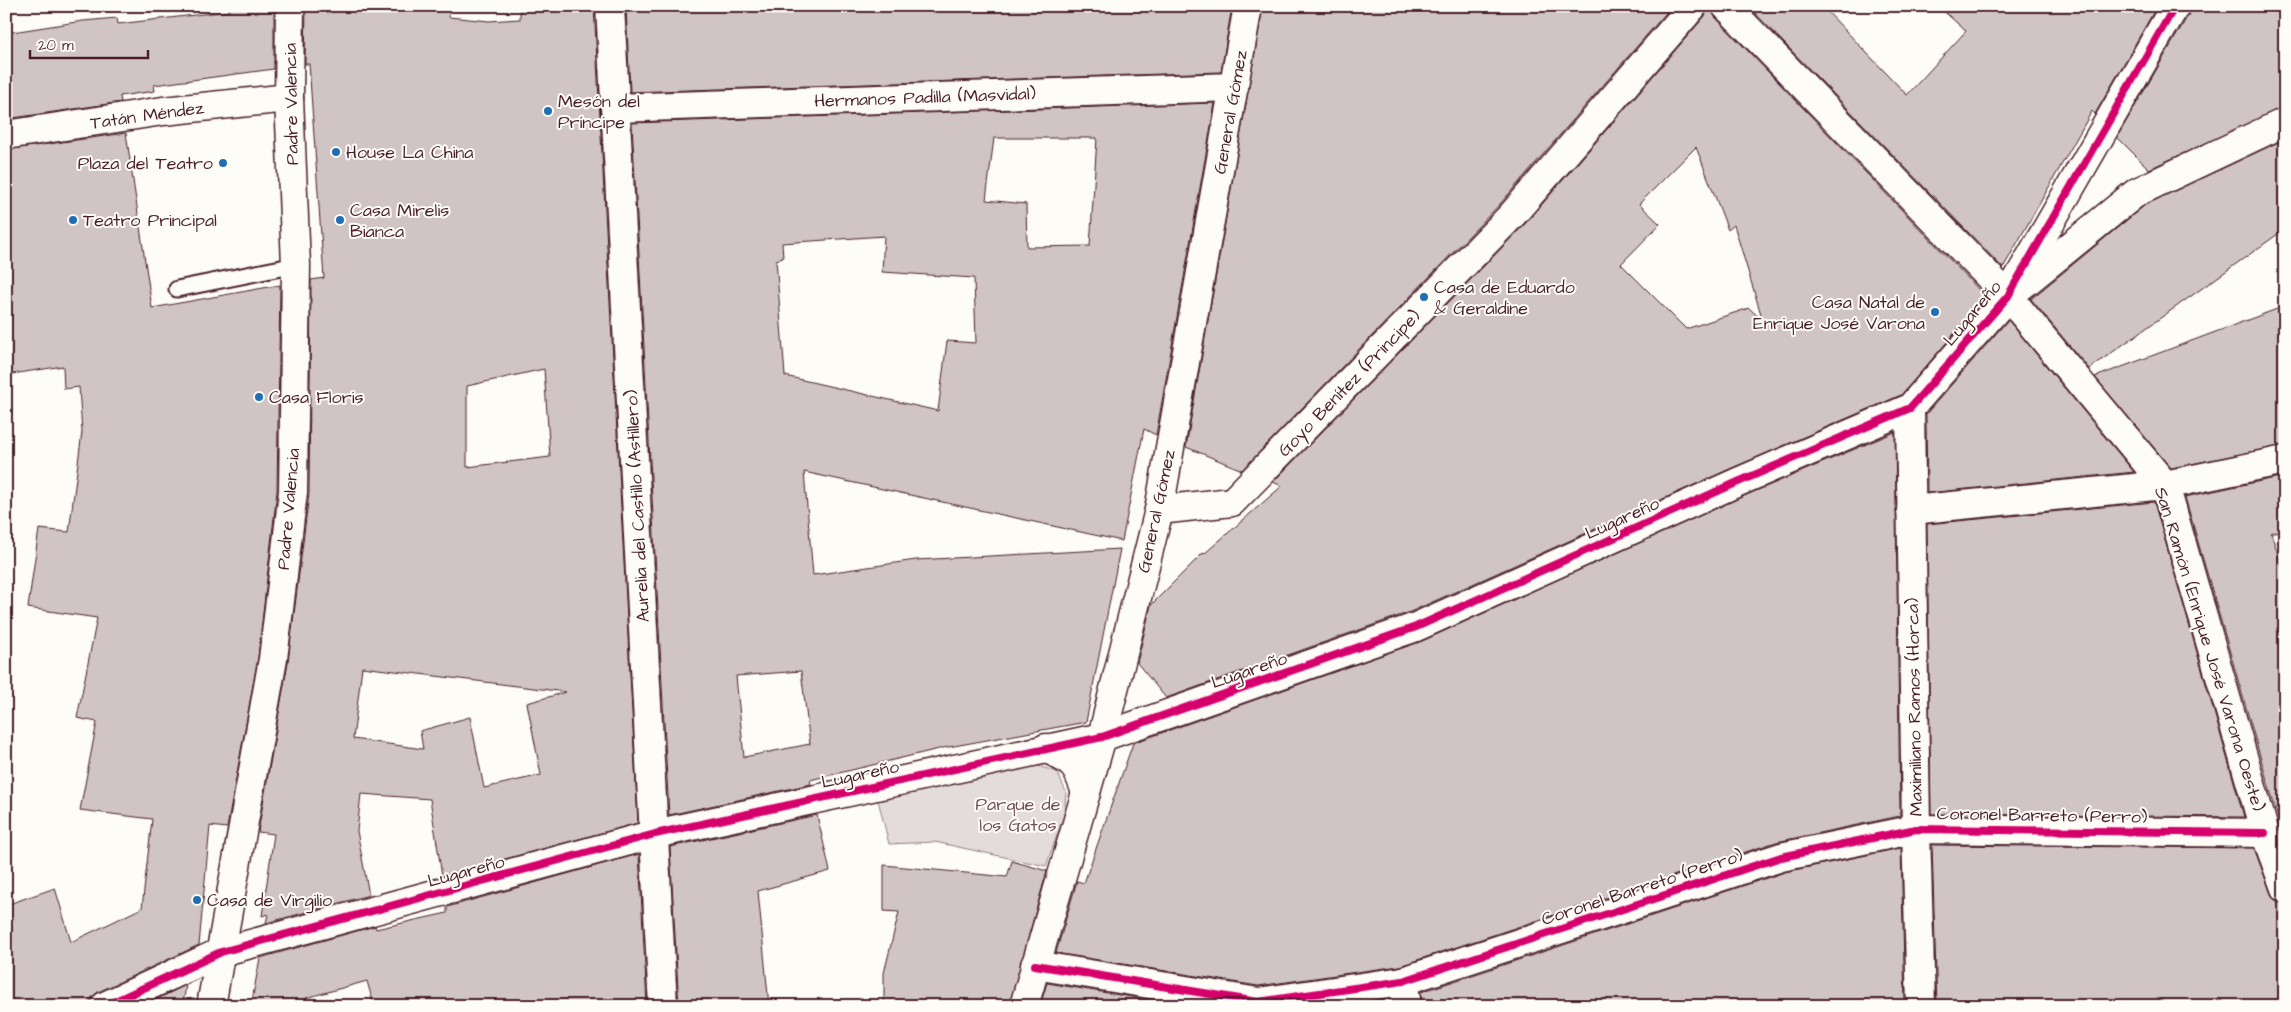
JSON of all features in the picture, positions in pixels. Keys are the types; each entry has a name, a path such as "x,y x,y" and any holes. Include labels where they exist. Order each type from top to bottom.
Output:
{"street":[{"name":"Padre Valencia","path":"211,1006 273,659 293,492 296,265 289,98 290,6"},
{"name":"Aurelia del Castillo (Astillero)","path":"610,6 663,1006"},
{"name":"General Gómez","path":"1024,1006 1102,737 1159,510 1248,6"},
{"name":"Goyo Benítez (Principe)","path":"1159,510 1232,502 1512,215 1693,6"},
{"name":"San Ramón (Enrique José Varona Oeste)","path":"1726,6 2008,296 2165,485 2265,833 2285,888"},
{"name":"Lugareño","path":"105,1006 221,952 655,834 1102,737 1416,627 1738,482 1910,408 2008,296 2175,6"},
{"name":"Hermanos Padilla (Masvidal)","path":"615,108 1234,87"},
{"name":"Tatán Méndez","path":"6,135 163,111 289,98"},
{"path":"2008,296 2137,192 2285,122"},
{"name":"Maximiliano Ramos (Horca)","path":"1910,408 1916,829 1922,1006"},
{"path":"1911,510 2165,485 2285,460"},
{"path":"1046,748 1079,769 1086,793"},
{"name":"Coronel Barreto (Perro)","path":"1035,965 1258,1002 1405,993 1781,858 1916,829 2265,833"}],"lane":[{"path":"177,289 296,265"}],"green space":[{"name":"Parque de los Gatos","path":"1035,765 1057,772 1066,792 1064,816 1046,866 935,842 889,844 878,800"}],"building":[{"path":"229,6 274,6 274,69 154,85 155,91 120,96 121,102 6,119 6,33 83,21 117,18 118,24 229,11"},
{"path":"306,6 450,6 449,17 489,21 520,19 520,6 594,6 638,823 442,876 430,799 361,794 357,831 369,895 266,923 268,914 262,916 274,834 258,832 288,662 309,494 311,280 324,278 309,64 305,64","holes":["544,369 550,457 467,467 467,386","362,667 566,692 527,703 541,775 484,788 470,717 420,731 423,749 353,739"]},
{"path":"626,6 1232,6 1221,72 630,92"},
{"path":"1263,6 1672,6 1500,204 1242,470 1186,447"},
{"path":"1708,6 1711,6 1715,17 1986,297 1901,395 1732,468 1410,612 1166,698 1137,663 1151,605 1203,553 1282,486 1273,482 1524,225 1705,16","holes":["1696,147 1728,230 1734,225 1763,321 1749,308 1686,329 1621,264 1660,224 1639,204"]},
{"path":"1748,6 1822,6 1907,95 1966,31 1938,6 2157,6 2095,114 2092,111 2003,268"},
{"path":"2191,6 2278,6 2285,23 2285,107 2149,169 2117,137 2189,14"},
{"path":"1215,103 1156,435 1144,429 1122,541 804,472 813,575 916,560 1120,549 1086,722 943,748 810,780 811,784 669,815 632,123","holes":["994,138 1097,138 1090,246 1027,247 1026,204 986,200","884,236 882,272 974,278 976,343 947,341 938,411 785,376 776,260 783,258 782,243","801,671 810,744 744,757 736,676"]},
{"path":"126,133 152,308 280,285 277,491 258,657 227,828 210,826 199,945 98,992 92,997 90,1006 6,1006 6,905 55,888 71,942 142,908 152,819 80,810 97,722 77,718 97,618 28,608 39,529 69,532 82,432 79,387 64,389 63,366 6,375 6,150"},
{"path":"2285,139 2285,229 2089,369 2031,299 2145,205"},
{"path":"2285,306 2285,445 2171,468 2095,377"},
{"path":"2008,320 2134,472 1927,493 1926,414"},
{"path":"1895,432 1900,816 1776,842 1399,966 1258,986 1056,953 1077,881 1084,883 1133,743 1422,641 1744,496"},
{"path":"2285,476 2285,529 2271,533 2285,576 2285,842 2185,497"},
{"path":"2154,502 2244,817 1931,814 1927,524"},
{"path":"817,815 830,871 758,891 769,1006 679,1006 670,847"},
{"path":"1932,845 2254,848 2271,894 2275,900 2285,903 2285,1006 1937,1006"},
{"path":"1901,848 1905,1006 1422,1006 1421,992 1785,872"},
{"path":"639,854 647,1006 374,1006 367,981 306,998 307,1006 251,1006 260,958 375,926 376,929 447,913 447,907"},
{"path":"1012,861 1047,871 1009,1006 884,1006 884,973 899,912 884,911 884,865 1007,877"},
{"path":"1047,983 1185,1006 1040,1006"},
{"path":"186,985 183,1006 143,1006"},
{"path":"1390,999 1391,1006 1341,1006"}],"cycle path":[{"path":"105,1006 221,952 655,834 1102,737 1416,627 1738,482 1910,408 2008,296 2175,6"},
{"path":"1035,965 1258,1002 1403,981 1781,857 1916,829 2265,833"}],"place":[{"name":"Mesón del Príncipe","path":"548,111"},
{"name":"House La China","path":"336,152"},
{"name":"Plaza del Teatro","path":"223,163"},
{"name":"Teatro Principal","path":"73,220"},
{"name":"Casa Mirelis Bianca","path":"340,220"},
{"name":"Casa de Eduardo & Geraldine","path":"1424,297"},
{"name":"Casa Natal de Enrique José Varona","path":"1935,312"},
{"name":"Casa Floris","path":"259,397"},
{"name":"Casa de Virgilio","path":"197,900"}]}
